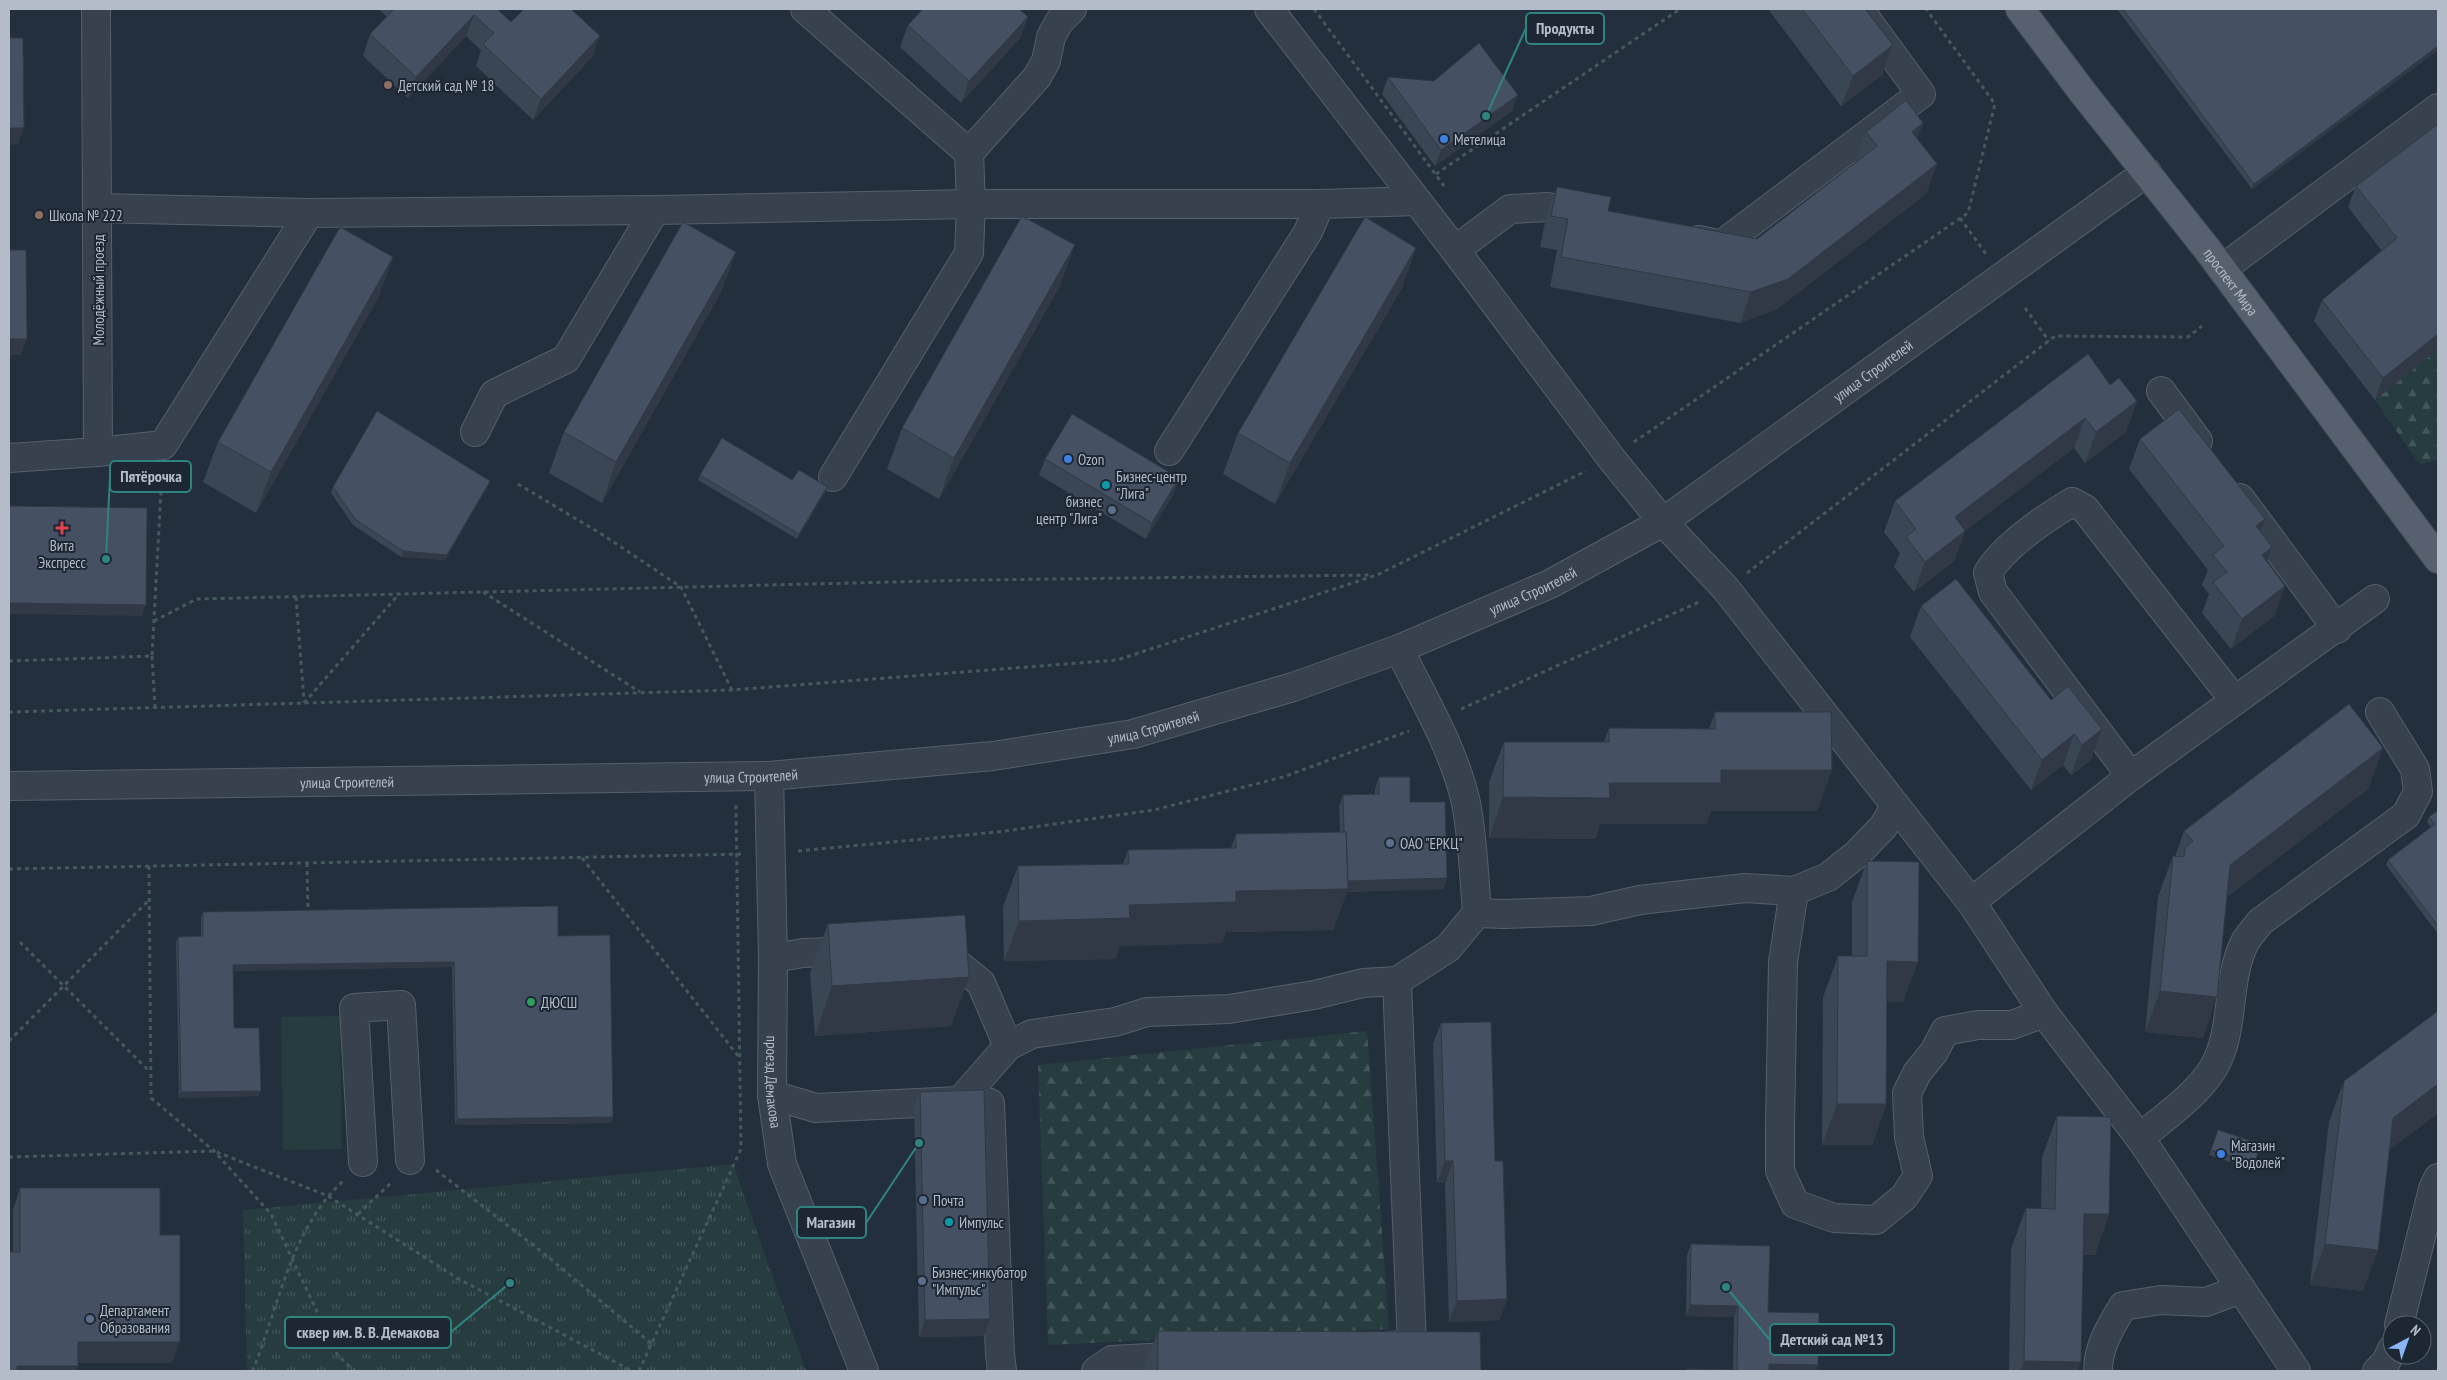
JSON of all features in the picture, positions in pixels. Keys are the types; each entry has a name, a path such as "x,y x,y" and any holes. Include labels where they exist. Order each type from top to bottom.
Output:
{"main road":[{"name":"проспект Мира","path":"2020,9 2222,268 2438,556"}],"street":[{"name":"Молодёжный проезд","path":"96,9 98,452"},
{"path":"805,9 969,153"},
{"path":"833,477 969,253 971,204 969,153 1037,78 1046,61 1051,37 1059,22 1072,9"},
{"path":"1269,9 1455,250 1612,458 1663,522 1726,590 1971,902 2044,1014 2140,1138 2296,1371"},
{"path":"1673,234 1721,245 1921,94 1859,9"},
{"path":"2222,268 2438,108"},
{"name":"улица Строителей","path":"9,786 768,776 993,756 1133,734 1293,687 1399,649 1550,584 1663,522 2147,172"},
{"path":"98,208 309,213 655,210 971,204 1320,204 1417,201"},
{"path":"1170,451 1308,232 1320,204"},
{"path":"1455,250 1510,209 1548,207 1615,222"},
{"path":"475,432 494,394 566,359 655,210"},
{"path":"9,458 164,446 309,213"},
{"path":"2161,391 2337,629"},
{"path":"2131,776 1993,592 1988,573 1997,558 2059,510 2072,502 2085,509 2234,701"},
{"path":"1971,902 2131,776 2375,600"},
{"path":"960,1101 1008,1046 1032,1034 1115,1022 1146,1012 1229,1009 1314,996 1363,983 1397,981 1448,948 1477,913 1473,846 1466,802 1455,766 1399,649"},
{"path":"2140,1138 2200,1086 2217,1061 2226,1036 2238,963 2245,942 2260,922 2406,815 2418,792 2415,769 2380,712"},
{"name":"проезд Демакова","path":"768,776 773,958 772,1095 782,1164 864,1371"},
{"path":"1477,913 1591,911 1640,900 1745,888 1794,891 1828,877 1857,854 1883,827 1895,807"},
{"path":"1794,891 1783,962 1780,1171 1795,1204 1834,1218 1876,1220 1904,1197 1918,1176 1909,1137 1908,1093 1917,1073 1934,1052 1945,1031 1978,1025 2012,1024 2044,1014"},
{"path":"912,951 937,948 981,983 1008,1046"},
{"path":"773,958 803,953 884,951"},
{"path":"1363,1348 1412,1345 1397,981"},
{"path":"363,1162 354,1008 401,1005 412,1168"},
{"path":"772,1095 816,1108 979,1100 990,1103 1002,1371"},
{"path":"2401,1315 2433,1188 2438,1178"},
{"path":"2098,1371 2098,1358 2108,1330 2124,1306 2161,1300 2206,1302 2241,1290"},
{"path":"1096,1371 1112,1360 1207,1355"}],"path":[{"path":"1436,174 1680,9"},
{"path":"9,712 732,690 1117,660 1377,575 1612,458 1968,213 1996,104 1926,9"},
{"path":"1960,218 1988,255"},
{"path":"2025,308 2049,341"},
{"path":"155,707 152,656 164,446"},
{"path":"518,484 603,535 681,587 732,690"},
{"path":"154,621 197,599 681,587 1377,575"},
{"path":"483,592 641,693"},
{"path":"304,703 399,594"},
{"path":"296,597 304,703"},
{"path":"9,661 152,656"},
{"path":"640,1371 741,1149 736,797"},
{"path":"581,858 740,1058"},
{"path":"307,863 308,915"},
{"path":"149,866 151,1098 214,1151 271,1214 336,1354 354,1371"},
{"path":"9,1041 149,900"},
{"path":"20,942 150,1073"},
{"path":"9,1157 214,1151 328,1196 459,1279 632,1371"},
{"path":"252,1371 292,1259 311,1218 328,1196 363,1162"},
{"path":"358,1215 412,1168 542,1252 652,1344"}],"green space":[{"path":"2438,349 2438,459 2420,465 2375,400"},
{"path":"340,1016 342,1149 283,1150 281,1017"},
{"path":"1367,1031 1389,1329 1048,1345 1038,1065"},
{"path":"733,1164 806,1371 247,1371 243,1210"}],"building":[{"path":"394,9 497,9 511,22 524,9 571,9 600,36 541,99 483,44 494,33 474,15 416,77 370,34"},
{"path":"923,9 1019,9 1028,17 969,81 908,25"},
{"path":"1802,9 1865,9 1893,45 1853,76"},
{"path":"2123,9 2438,9 2438,46 2254,184"},
{"path":"9,38 23,38 24,128 9,128"},
{"name":"Метелица","path":"1479,43 1518,95 1441,150 1388,77 1434,81"},
{"path":"1906,100 1923,123 1912,132 1937,164 1788,279 1751,292 1561,257 1568,219 1551,216 1557,187 1611,197 1608,211 1757,239 1877,146 1866,132"},
{"path":"2438,124 2438,334 2383,378 2322,300 2397,238 2356,186"},
{"path":"1022,216 1075,245 954,458 902,428"},
{"path":"1365,217 1416,248 1290,463 1238,433"},
{"path":"683,222 736,252 616,462 564,432"},
{"path":"340,227 393,257 271,472 218,442"},
{"path":"9,250 26,250 27,339 9,339"},
{"path":"2088,354 2110,385 2119,378 2137,401 2096,432 2085,418 1955,517 1965,531 1925,562 1906,537 1916,529 1895,501"},
{"path":"2179,409 2265,519 2256,526 2272,547 2262,555 2285,586 2242,619 2213,582 2227,572 2213,555 2224,546 2140,439"},
{"path":"377,411 490,481 447,555 403,551 355,519 333,487"},
{"name":"Бизнес-центр \"Лига\"","path":"1072,414 1179,478 1152,523 1045,459"},
{"path":"722,438 792,480 799,470 827,487 799,534 700,475"},
{"path":"9,506 147,508 146,605 9,603"},
{"path":"1956,579 2051,700 2068,686 2102,729 2082,745 2074,734 2042,760 1921,606"},
{"path":"2349,704 2383,748 2230,865 2217,997 2160,991 2173,856 2184,857 2185,848 2193,841 2184,831"},
{"path":"1715,712 1831,712 1832,770 1721,770 1721,783 1609,783 1610,798 1503,797 1504,742 1609,742 1609,728 1715,729"},
{"path":"1379,777 1410,777 1410,802 1445,802 1447,878 1348,881 1343,795 1379,794"},
{"path":"2438,810 2438,926 2388,860 2435,824 2429,817"},
{"path":"1346,832 1348,889 1236,891 1236,902 1129,905 1130,918 1019,921 1018,866 1129,864 1128,850 1236,848 1236,834"},
{"path":"1867,861 1919,862 1918,962 1887,961 1886,1104 1837,1104 1838,956 1867,956"},
{"name":"ДЮСШ","path":"558,906 558,936 610,935 613,1117 457,1119 454,962 233,965 234,1028 259,1028 261,1091 181,1092 178,937 203,936 203,912"},
{"path":"965,915 969,977 832,986 828,924"},
{"path":"2438,1011 2438,1084 2393,1118 2378,1250 2325,1244 2344,1081"},
{"path":"1491,1022 1495,1161 1503,1161 1507,1299 1457,1301 1453,1161 1445,1161 1441,1023"},
{"name":"Импульс","path":"984,1090 990,1319 925,1320 920,1092"},
{"path":"2057,1116 2111,1117 2109,1214 2084,1214 2081,1362 2024,1361 2026,1208 2055,1209"},
{"path":"2218,1130 2261,1144 2254,1164 2211,1150"},
{"name":"Департамент Образования","path":"20,1188 160,1188 160,1235 180,1235 180,1342 78,1342 78,1366 17,1366 17,1371 9,1371 9,1252 20,1252"},
{"path":"1691,1244 1770,1246 1768,1312 1819,1313 1818,1365 1769,1364 1769,1371 1687,1371 1687,1369 1737,1370 1738,1306 1690,1305"},
{"path":"1158,1331 1480,1332 1481,1371 1158,1371"}],"place":[{"name":"Детский сад № 18","path":"388,85"},
{"name":"Продукты","path":"1486,116"},
{"name":"Метелица","path":"1444,139"},
{"name":"Школа № 222","path":"39,215"},
{"name":"Ozon","path":"1068,459"},
{"name":"Бизнес-центр \"Лига\"","path":"1106,485"},
{"name":"бизнес центр \"Лига\"","path":"1112,510"},
{"name":"Вита Экспресс","path":"62,528"},
{"name":"Пятёрочка","path":"106,559"},
{"name":"ОАО \"ЕРКЦ\"","path":"1390,843"},
{"name":"ДЮСШ","path":"531,1002"},
{"name":"Магазин","path":"919,1143"},
{"name":"Магазин \"Водолей\"","path":"2221,1154"},
{"name":"Почта","path":"923,1200"},
{"name":"Импульс","path":"949,1222"},
{"name":"Бизнес-инкубатор \"Импульс\"","path":"922,1281"},
{"name":"сквер им. В. В. Демакова","path":"510,1283"},
{"name":"Детский сад №13","path":"1726,1287"},
{"name":"Департамент Образования","path":"90,1319"}]}
